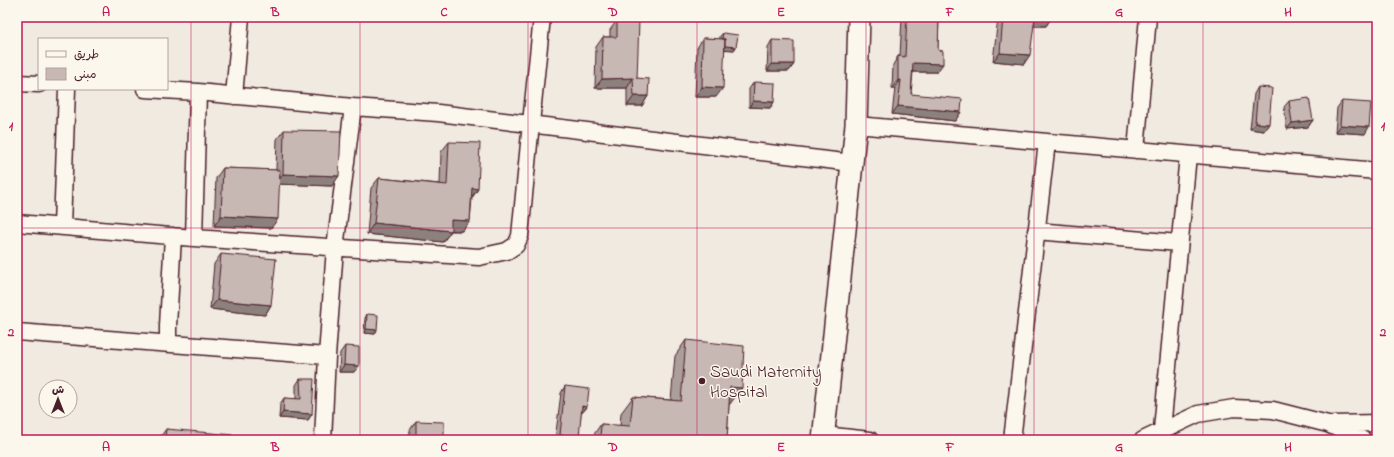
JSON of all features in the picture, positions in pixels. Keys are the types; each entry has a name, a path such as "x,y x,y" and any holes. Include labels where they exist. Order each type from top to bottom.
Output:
{"street":[{"path":"234,96 241,17"},
{"path":"17,223 194,238 479,257 507,251 516,246 520,236 542,17"},
{"path":"859,17 856,125 824,437 870,440"},
{"path":"1136,150 1148,17"},
{"path":"17,83 38,84"},
{"path":"62,226 67,90"},
{"path":"163,90 438,113 531,123 852,163"},
{"path":"194,238 198,92"},
{"path":"323,440 327,356 335,248 352,107"},
{"path":"856,125 1377,172"},
{"path":"1012,440 1047,142"},
{"path":"1161,435 1188,155"},
{"path":"1036,231 1179,243"},
{"path":"168,343 173,236"},
{"path":"17,332 327,356"},
{"path":"1143,440 1161,435 1198,414 1234,408 1273,410 1328,424 1363,440"},
{"path":"1328,424 1377,423"}],"building":[{"path":"907,17 939,17 938,50 943,51 943,64 913,63 911,94 962,99 961,112 898,106 901,80 898,80 898,56 905,57"},
{"path":"1003,17 1035,17 1030,55 1000,53"},
{"path":"617,20 639,21 636,78 649,79 648,96 634,96 633,78 602,79 603,37 617,37"},
{"path":"723,33 738,35 736,47 725,46 725,39 722,39"},
{"path":"703,38 725,39 723,88 702,87"},
{"path":"772,40 794,41 794,64 772,64"},
{"path":"754,82 775,83 774,102 753,101"},
{"path":"1258,87 1272,88 1269,124 1255,123"},
{"path":"1309,98 1313,120 1292,123 1289,101"},
{"path":"1342,101 1371,103 1369,127 1340,125"},
{"path":"284,130 341,131 339,176 283,174"},
{"path":"449,142 480,143 478,189 472,188 470,221 451,220 451,231 374,223 379,178 447,185"},
{"path":"223,168 280,170 278,219 221,216"},
{"path":"221,254 276,259 271,305 217,300"},
{"path":"367,314 378,315 377,330 366,329"},
{"path":"686,340 744,346 742,388 730,387 727,440 600,440 601,424 630,426 633,397 681,401"},
{"path":"345,346 359,347 359,366 344,365"},
{"path":"300,379 314,379 312,414 283,412 284,398 301,399"},
{"path":"565,386 589,389 587,407 582,406 579,437 560,435"},
{"path":"416,421 444,422 444,440 412,440 412,437 416,437"},
{"path":"166,429 234,435 234,440 165,440"}],"place":[{"name":"Saudi Maternity Hospital","path":"702,381"}]}
